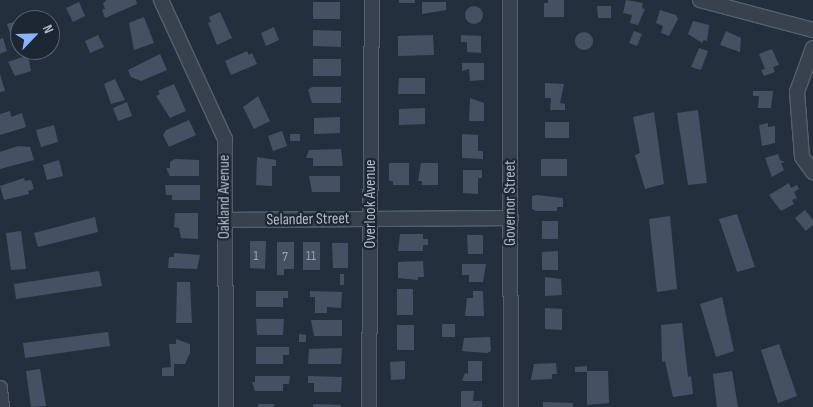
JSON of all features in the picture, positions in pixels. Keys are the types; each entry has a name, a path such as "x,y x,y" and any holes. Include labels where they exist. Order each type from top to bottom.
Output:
{"street":[{"name":"Oakland Avenue","path":"161,0 224,139 226,407"},
{"name":"Overlook Avenue","path":"369,407 372,219 372,0"},
{"name":"Governor Street","path":"510,0 511,407"},
{"path":"700,0 813,30"},
{"path":"813,48 797,92 802,157 813,172"},
{"name":"Selander Street","path":"225,220 511,218"},
{"path":"0,388 2,407"}],"building":[{"path":"106,0 136,0 137,4 105,18 102,10 105,9 103,4"},
{"path":"399,0 415,0 415,3 399,3"},
{"path":"548,0 564,0 564,17 544,17 544,3 548,3"},
{"path":"626,0 643,3 642,8 645,9 638,25 630,23 632,15 623,13"},
{"path":"79,2 85,16 73,22 66,8"},
{"path":"313,2 340,2 340,19 313,19"},
{"path":"422,2 446,2 446,10 422,14"},
{"path":"474,6 480,9 483,15 480,21 474,24 468,21 465,15 468,9"},
{"path":"597,6 611,6 611,18 598,18"},
{"path":"660,10 676,15 678,19 669,36 661,33 663,26 656,23"},
{"path":"220,12 232,38 217,45 208,23 211,22 209,17"},
{"path":"144,17 154,43 134,50 129,23"},
{"path":"693,21 709,25 707,41 704,40 702,43 688,34"},
{"path":"274,27 279,40 266,46 261,33"},
{"path":"313,30 341,31 341,47 313,46"},
{"path":"634,31 642,34 637,46 629,43"},
{"path":"726,31 741,38 740,52 720,45"},
{"path":"584,32 590,35 593,41 590,47 584,50 578,47 575,41 578,35"},
{"path":"98,35 104,47 90,53 85,41"},
{"path":"433,35 434,55 398,56 398,36"},
{"path":"461,35 481,36 481,53 467,52 467,42 461,42"},
{"path":"3,38 7,51 0,54 0,39"},
{"path":"699,48 708,51 701,70 691,67"},
{"path":"772,49 779,65 773,67 775,72 764,76 761,70 765,69 759,54"},
{"path":"247,51 249,55 252,53 257,64 231,75 225,61"},
{"path":"160,54 167,70 141,81 131,77 128,70"},
{"path":"313,59 341,59 341,76 313,76"},
{"path":"29,60 31,71 15,76 8,62"},
{"path":"462,63 484,63 484,80 470,81 469,69 462,71"},
{"path":"0,74 5,91 0,92"},
{"path":"399,78 425,78 425,94 398,94"},
{"path":"115,79 125,100 111,104 104,84"},
{"path":"545,83 564,84 560,103 565,104 565,110 550,110 551,98 545,98"},
{"path":"174,84 186,111 170,118 156,96 160,94 158,91"},
{"path":"312,87 341,87 341,103 312,103 308,90"},
{"path":"753,91 773,91 771,108 758,108 759,96 753,96"},
{"path":"258,96 270,121 254,129 243,107"},
{"path":"470,98 484,103 484,121 469,121"},
{"path":"127,102 132,116 118,121 113,108"},
{"path":"425,108 425,124 399,125 399,109"},
{"path":"698,110 707,183 688,185 677,113"},
{"path":"10,111 11,117 22,113 26,127 0,135 0,114"},
{"path":"654,112 664,184 645,189 635,155 640,153 633,117"},
{"path":"340,117 340,133 314,134 314,118"},
{"path":"189,120 196,135 169,147 163,135 166,130"},
{"path":"545,122 569,122 569,138 545,138"},
{"path":"768,123 768,127 775,126 775,143 762,146 759,125"},
{"path":"54,125 58,142 41,147 36,130"},
{"path":"282,131 287,146 273,151 268,136"},
{"path":"290,134 300,134 300,141 290,141"},
{"path":"462,134 478,135 478,151 483,151 483,159 462,158"},
{"path":"18,146 30,147 34,160 0,169 0,152"},
{"path":"341,149 343,166 313,166 313,158 306,158 309,150"},
{"path":"778,154 780,160 785,162 781,163 784,170 772,177 765,158"},
{"path":"257,157 276,160 276,166 272,166 272,186 256,185"},
{"path":"175,159 199,160 199,176 170,176 166,168 170,168 170,162"},
{"path":"541,159 567,159 567,176 541,176"},
{"path":"59,160 63,176 47,180 43,165"},
{"path":"389,163 409,163 409,185 393,185 393,181 389,181"},
{"path":"421,163 438,163 438,185 422,185 422,181 418,181"},
{"path":"463,170 482,170 482,178 478,178 478,194 463,193"},
{"path":"309,176 340,176 340,192 312,192"},
{"path":"24,178 25,181 31,180 34,189 28,191 29,194 4,200 0,186"},
{"path":"789,183 791,188 797,185 799,189 794,192 797,198 792,200 794,204 781,211 769,195"},
{"path":"165,185 200,185 200,200 172,200 172,195 166,195"},
{"path":"532,196 563,198 563,207 557,207 557,211 536,211 532,209"},
{"path":"805,210 813,220 813,225 806,231 795,218"},
{"path":"175,213 198,213 198,239 181,238 179,228 174,227"},
{"path":"737,214 755,267 737,272 719,219"},
{"path":"670,216 677,289 657,292 649,219"},
{"path":"95,217 98,232 38,247 34,233"},
{"path":"542,221 558,221 558,239 542,239"},
{"path":"21,231 26,269 11,270 6,233"},
{"path":"400,234 423,234 423,239 428,239 428,245 423,245 423,251 398,251"},
{"path":"467,235 483,235 483,254 468,254"},
{"path":"250,241 266,241 265,269 250,268"},
{"path":"277,242 294,242 294,269 284,269 284,275 277,275"},
{"path":"303,242 320,242 320,270 303,270"},
{"path":"332,243 348,243 348,268 333,268"},
{"path":"558,251 558,270 542,270 542,252"},
{"path":"174,253 200,255 197,269 168,268 169,257 174,257"},
{"path":"423,261 424,277 418,277 418,280 398,278 398,262"},
{"path":"462,264 486,264 483,282 469,282 469,275 462,275"},
{"path":"99,271 102,286 16,299 14,284"},
{"path":"340,274 344,274 344,285 340,285"},
{"path":"545,277 561,279 562,295 545,296"},
{"path":"177,282 190,282 192,323 176,323"},
{"path":"397,289 413,289 413,315 397,315"},
{"path":"256,291 288,291 288,298 283,298 283,307 256,307"},
{"path":"310,291 342,292 341,308 327,307 327,313 315,313 315,297 310,297"},
{"path":"473,291 483,291 484,316 465,316 467,298 473,298"},
{"path":"722,297 734,351 716,357 700,304"},
{"path":"545,308 562,309 562,330 545,329"},
{"path":"256,319 284,319 283,335 257,335"},
{"path":"311,320 342,320 342,336 314,336"},
{"path":"682,323 688,377 691,376 693,394 673,397 665,361 662,362 661,325"},
{"path":"442,324 455,324 455,337 442,337"},
{"path":"397,325 414,325 414,350 397,350"},
{"path":"108,332 110,346 25,358 23,343"},
{"path":"299,334 306,335 306,342 299,342"},
{"path":"490,337 491,351 487,353 462,351 464,338"},
{"path":"176,339 190,344 190,353 185,364 174,364 174,376 162,376 162,368 171,367 169,344 176,344"},
{"path":"779,344 797,396 778,403 761,350"},
{"path":"256,347 289,347 289,355 283,355 283,364 256,364"},
{"path":"342,348 341,364 308,364 309,349"},
{"path":"405,361 405,379 391,380 390,362"},
{"path":"468,361 482,361 482,381 462,381 465,373 468,374"},
{"path":"556,363 557,374 552,374 552,379 531,380 534,364"},
{"path":"587,366 587,372 575,372 575,367"},
{"path":"40,369 46,406 31,407 26,371"},
{"path":"587,371 608,371 609,403 587,405"},
{"path":"732,371 738,407 717,407 713,374"},
{"path":"255,376 290,376 289,384 283,384 283,391 255,391 252,382 255,382"},
{"path":"308,376 342,377 341,392 314,392 314,383 308,383"},
{"path":"461,391 474,391 473,401 482,401 482,407 461,407"},
{"path":"543,402 573,403 573,407 543,407"},
{"path":"258,404 274,404 274,407 258,407"},
{"path":"313,404 341,405 341,407 313,407"}]}
